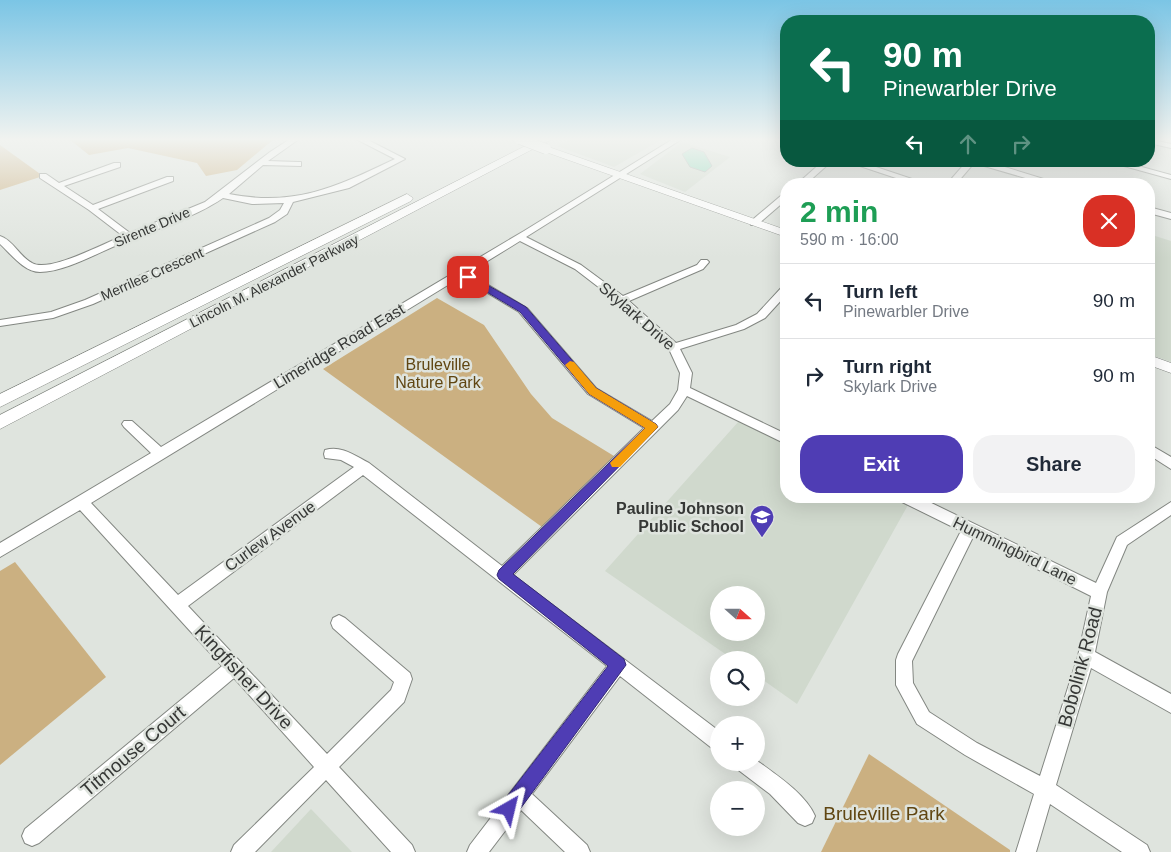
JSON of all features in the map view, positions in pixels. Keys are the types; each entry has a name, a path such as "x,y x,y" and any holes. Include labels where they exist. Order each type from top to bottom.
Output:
{"highway":[{"name":"Lincoln M. Alexander Parkway","path":"0,401 446,179"},
{"name":"Lincoln M. Alexander Parkway","path":"0,423 477,179"},
{"path":"0,432 186,330 207,316"},
{"path":"0,388 106,344 134,335"}],"main road":[{"path":"627,179 780,232"},
{"path":"1155,362 1171,368"}],"street":[{"path":"47,179 92,208 130,237"},
{"path":"58,186 78,179"},
{"path":"92,208 170,179"},
{"name":"Sirente Drive","path":"0,239 28,265 39,269 55,267 208,204 223,195 242,179"},
{"path":"223,195 252,201 290,200 320,194 346,186 361,179"},
{"name":"Limeridge Road East","path":"0,551 615,179"},
{"name":"Merrilee Crescent","path":"0,323 53,315 89,302 267,222 284,212 290,200"},
{"path":"754,222 780,201"},
{"path":"1155,212 1171,216"},
{"name":"Skylark Drive","path":"518,238 578,266 622,300 674,346 686,372 684,390"},
{"path":"622,300 700,267 704,262"},
{"path":"460,272 523,310 592,391 652,427"},
{"path":"674,346 740,327 761,316 780,297"},
{"path":"504,575 652,427 674,408 684,390 780,436"},
{"path":"128,424 160,454"},
{"path":"1155,453 1171,464"},
{"path":"330,454 344,455 364,467 710,736"},
{"name":"Curlew Avenue","path":"176,605 364,467"},
{"name":"Kingfisher Drive","path":"82,502 405,852"},
{"name":"Hummingbird Lane","path":"917,503 1099,592"},
{"name":"Bobolink Road","path":"1026,852 1086,656 1099,592 1122,541 1171,508"},
{"path":"970,529 904,660 905,685 922,718 971,749 1046,790 1140,852"},
{"path":"241,852 398,696 404,679 339,623"},
{"path":"1086,656 1171,704"},
{"path":"476,852 618,665"},
{"name":"Titmouse Court","path":"32,836 234,667"},
{"path":"756,771 777,787 805,816"},
{"path":"519,795 580,852"}],"shaded area":[{"path":"652,179 702,179 685,192"},
{"path":"1155,236 1171,241 1171,362 1155,356"},
{"name":"Pauline Johnson Public School","path":"739,421 780,441 780,503 904,503 908,505 797,704 765,681 765,651 721,651 605,571"},
{"path":"311,809 352,852 271,852"}],"green space":[{"path":"0,179 35,179 0,190"},
{"name":"Bruleville Nature Park","path":"437,298 484,325 531,394 552,418 614,456 542,527 323,369"},
{"path":"15,562 106,677 0,765 0,571"},
{"name":"Bruleville Park","path":"869,754 1010,850 1010,852 821,852"}],"slow traffic":[{"path":"570,365 592,391 652,427 616,463"}],"place":[{"name":"Pauline Johnson Public School","path":"762,538"}],"route":[{"path":"468,277 523,310 592,391 652,427 504,575 618,665 509,809"}]}
